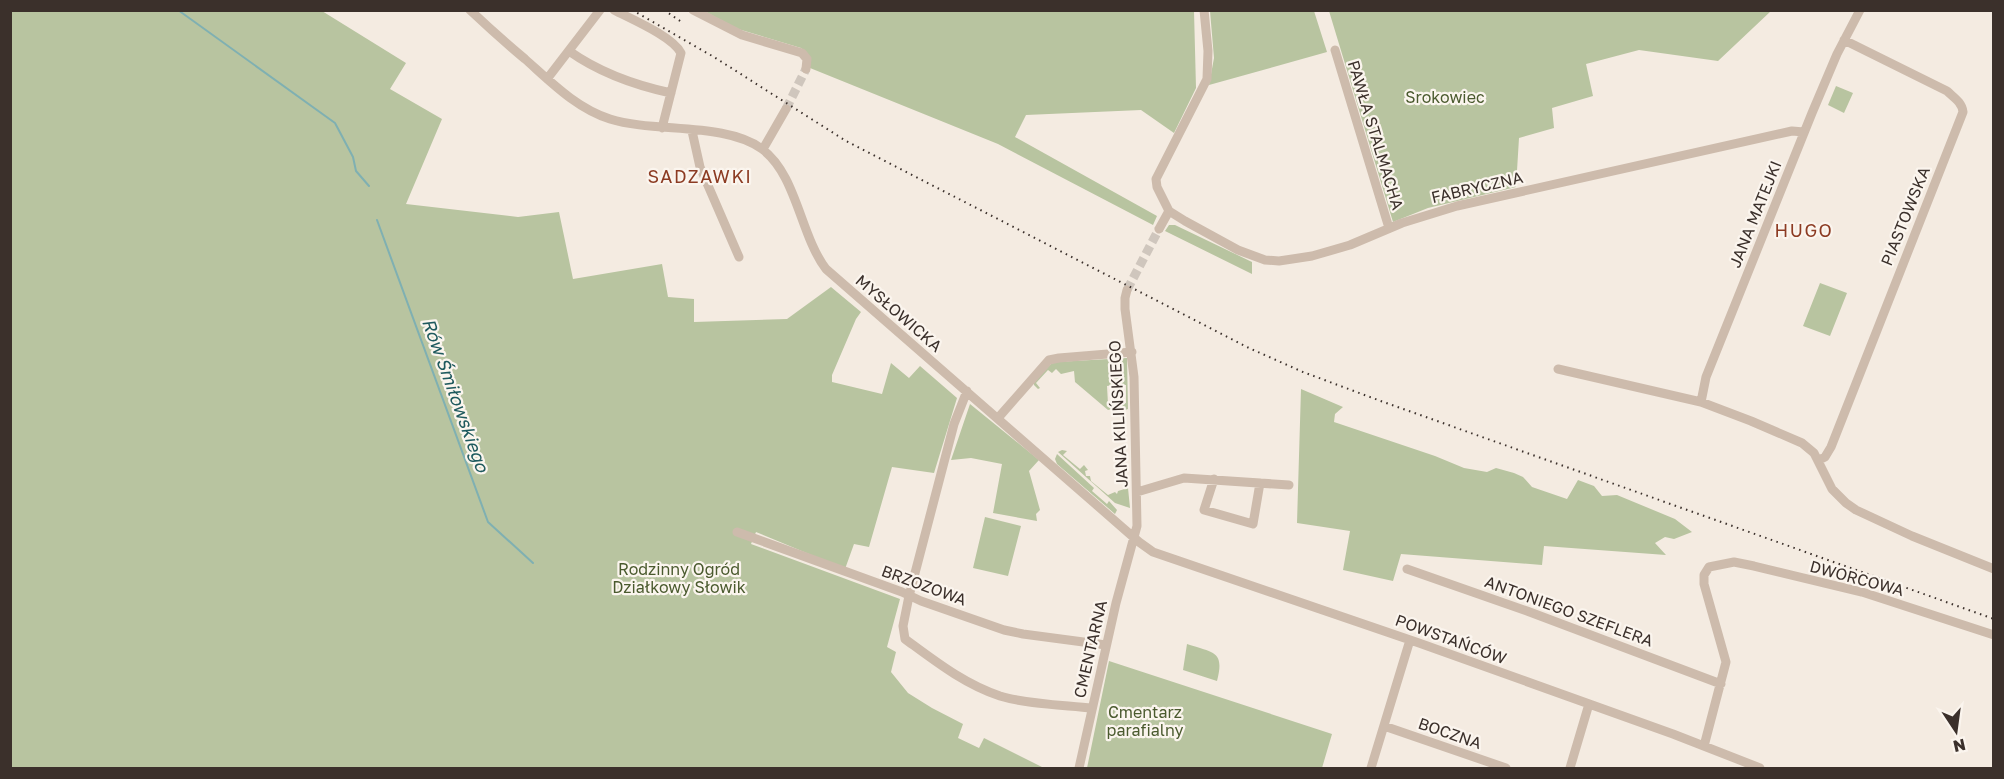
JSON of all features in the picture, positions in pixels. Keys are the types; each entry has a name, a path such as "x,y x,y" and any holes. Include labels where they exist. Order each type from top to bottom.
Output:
{"street":[{"name":"MYSŁOWICKA","path":"470,10 547,79 574,101 598,115 624,123 734,136 763,149 784,177 816,252 826,269 1134,537"},
{"path":"547,79 600,10"},
{"path":"614,10 656,32 678,48 681,53 662,128"},
{"path":"693,10 742,35 802,53 807,59 806,69"},
{"path":"1159,229 1170,211 1157,186 1156,179 1207,79 1208,51 1204,10"},
{"name":"JANA MATEJKI","path":"1701,402 1706,377 1804,132 1844,40 1860,10"},
{"name":"PIASTOWSKA","path":"1819,460 1825,457 1831,447 1963,112 1963,107 1947,91 1844,40"},
{"name":"PAWŁA STALMACHA","path":"1335,50 1389,228"},
{"path":"568,51 597,69 636,85 671,93"},
{"path":"763,149 786,109"},
{"path":"692,131 700,167 739,256"},
{"name":"FABRYCZNA","path":"1170,211 1238,250 1259,258 1293,260 1339,249 1426,214 1457,206 1792,131 1804,132"},
{"name":"JANA KILIŃSKIEGO","path":"1127,290 1125,309 1132,352 1137,492 1137,526 1134,537"},
{"path":"998,418 1049,360 1132,352"},
{"path":"1558,369 1701,402 1802,443 1819,460 1832,489 1856,510 1912,536 1994,569"},
{"path":"967,391 952,430 909,596 903,626 905,639 951,672 1001,696 1092,708"},
{"path":"1137,492 1184,478 1289,485"},
{"path":"1214,479 1204,510 1253,525 1260,483"},
{"name":"BRZOZOWA","path":"737,532 994,626 1023,634 1106,645"},
{"name":"POWSTAŃCÓW","path":"1134,537 1153,552 1410,640 1760,768"},
{"name":"CMENTARNA","path":"1079,768 1106,645 1134,537"},
{"name":"DWORCOWA","path":"1721,684 1726,662 1725,654 1704,584 1704,575 1709,567 1734,562 1862,592 1994,635"},
{"name":"ANTONIEGO SZEFLERA","path":"1407,569 1527,611 1721,684"},
{"path":"1371,768 1410,640"},
{"path":"1704,746 1721,684"},
{"path":"1570,768 1589,704"},
{"name":"BOCZNA","path":"1384,726 1506,768"},
{"path":"1729,768 1733,758"}],"green space":[{"name":"Rodzinny Ogród Działkowy Słowik","path":"10,11 322,11 406,63 390,89 442,119 406,204 518,217 559,212 573,279 662,264 668,297 694,299 694,322 787,319 831,287 861,312 832,375 832,382 882,394 891,363 909,378 920,366 957,398 934,473 892,467 869,547 854,544 845,569 756,532 751,544 900,599 887,647 896,652 891,672 908,693 963,724 958,738 979,748 984,738 1044,768 11,768"},
{"path":"704,11 1194,11 1196,88 1174,133 1141,110 1026,115 1015,137 1157,216 1153,225 998,144 810,68 810,57 801,48 738,29"},
{"path":"1210,11 1314,11 1327,52 1209,85 1214,58"},
{"name":"Srokowiec","path":"1329,11 1771,11 1718,61 1639,50 1586,64 1593,96 1552,108 1554,128 1519,138 1516,187 1428,208 1393,222"},
{"path":"1836,86 1853,93 1844,113 1828,105"},
{"path":"1169,225 1175,225 1252,262 1252,274 1165,231"},
{"path":"1820,283 1847,293 1830,336 1803,326"},
{"path":"1127,358 1128,409 1125,410 1120,404 1126,403 1126,385 1120,385 1119,379 1113,379 1113,385 1107,386 1108,404 1114,404 1112,409 1108,410 1075,382 1074,371 1061,374 1056,369 1052,373 1048,370 1036,383 1040,388 1034,385 1034,382 1051,364 1056,362"},
{"path":"1301,389 1343,407 1335,414 1334,422 1464,468 1487,472 1496,468 1514,473 1523,477 1532,487 1567,499 1578,480 1594,486 1602,496 1617,495 1675,519 1692,532 1674,539 1665,537 1655,543 1666,555 1544,546 1542,565 1401,554 1393,581 1343,570 1350,531 1297,523"},
{"path":"970,404 1039,460 1029,471 1040,510 1036,514 1037,521 993,513 1002,464 971,458 951,460"},
{"path":"1067,451 1063,455 1080,469 1084,465 1088,470 1085,471 1086,476 1090,476 1091,481 1108,495 1115,492 1117,494 1118,491 1128,488 1130,508 1115,503 1058,452"},
{"path":"1057,454 1094,488 1092,491 1107,504 1109,501 1117,510 1115,514 1057,464 1055,459"},
{"path":"985,517 1021,526 1008,576 973,568"},
{"path":"1187,644 1215,654 1219,663 1217,681 1183,670"},
{"name":"Cmentarz parafialny","path":"1109,661 1332,734 1322,768 1087,768"}],"waterway":[{"name":"Rów Śmiłowskiego","path":"178,10 335,123 353,157 356,171 369,186"},
{"name":"Rów Śmiłowskiego","path":"377,220 488,522 533,563"}],"tunnel":[{"path":"786,109 806,69"},
{"path":"1127,290 1159,229"}],"railway":[{"path":"632,10 714,57 846,141 1249,348 1303,372 1378,400 1994,619"},
{"path":"664,10 683,23"}],"district":[{"name":"SADZAWKI","path":"700,176"},
{"name":"HUGO","path":"1804,230"}]}
